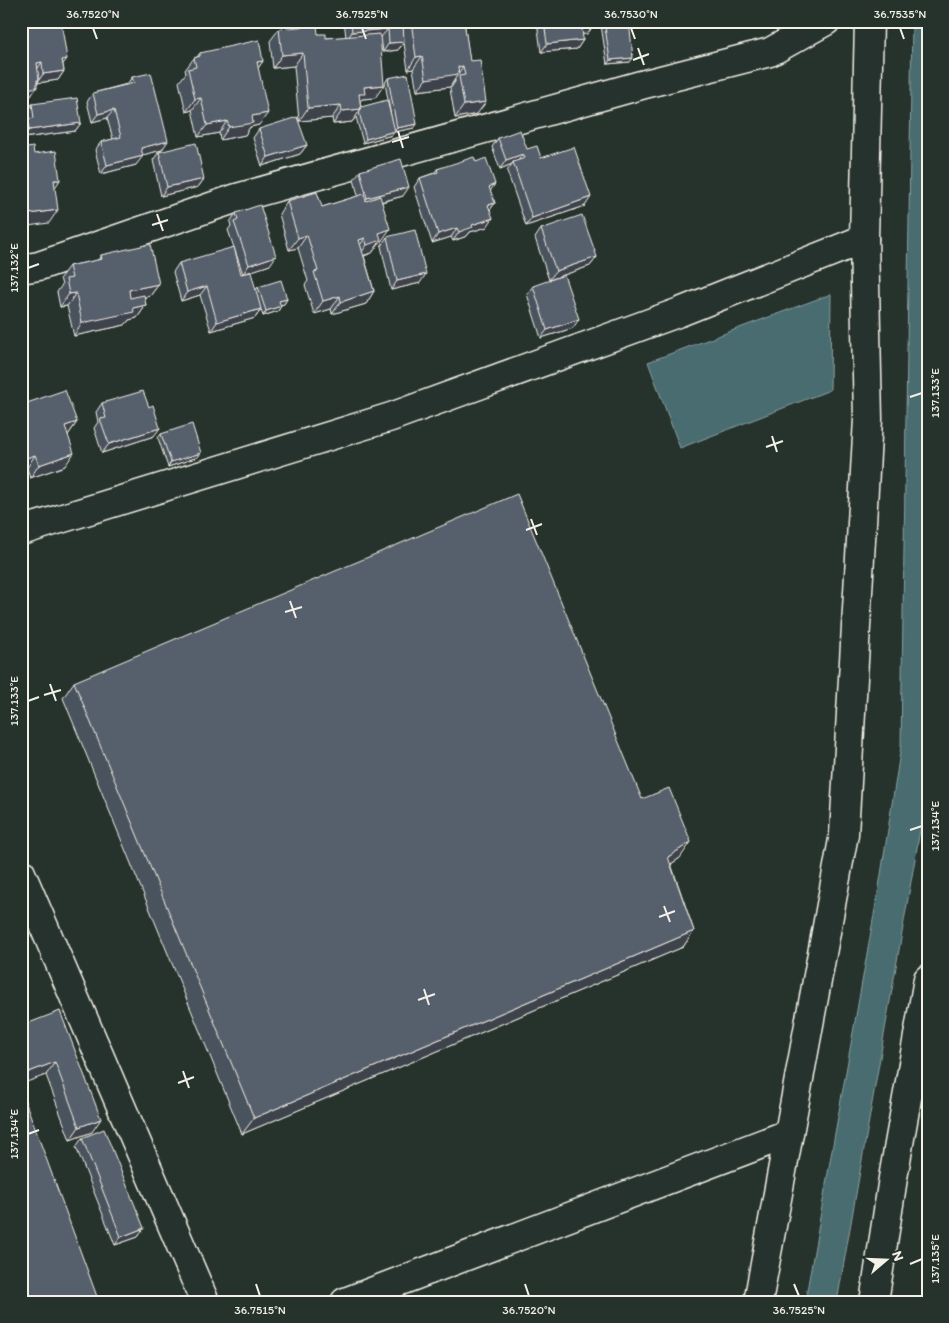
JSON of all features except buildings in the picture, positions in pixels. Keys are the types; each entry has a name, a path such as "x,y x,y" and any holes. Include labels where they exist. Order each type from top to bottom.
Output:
{"street":[{"path":"21,269 39,266 237,198 770,52 826,21"},
{"path":"758,1302 844,834 868,419 864,239 869,21"},
{"path":"21,531 391,417 680,312 864,239"},
{"path":"24,885 205,1302"},
{"path":"874,1302 893,1178 928,979"},
{"path":"345,1302 788,1134"}],"water":[{"path":"912,21 928,21 928,785 837,1302 805,1302 880,881 901,746"},
{"path":"831,294 830,390 680,448 648,362"}]}
